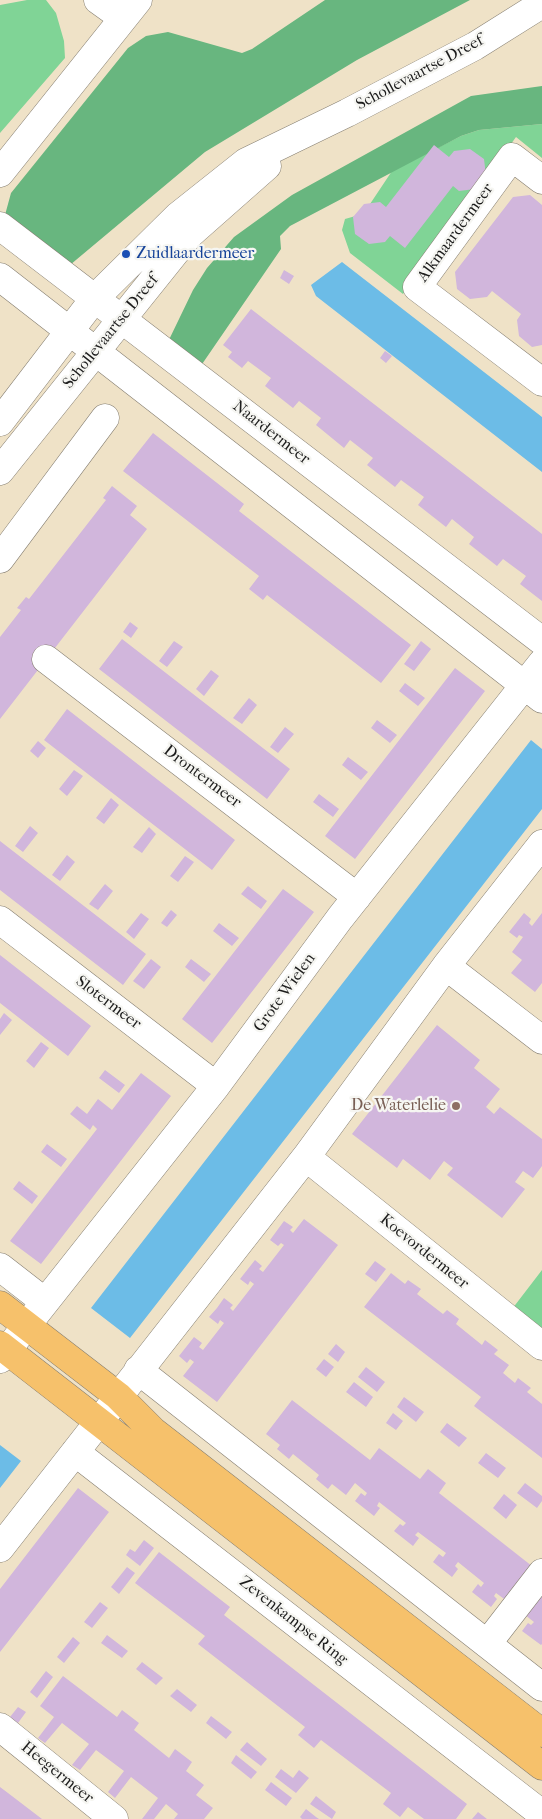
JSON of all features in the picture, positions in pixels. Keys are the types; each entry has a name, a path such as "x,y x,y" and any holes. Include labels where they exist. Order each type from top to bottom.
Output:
{"main road":[{"path":"0,1305 118,1396 153,1431 542,1733"},
{"path":"2,1351 99,1421 542,1766"}],"street":[{"path":"0,173 130,9 98,0"},
{"name":"Schollevaartse Dreef","path":"0,422 94,299 178,216 246,162 475,46 542,4"},
{"name":"Schollevaartse Dreef","path":"0,471 190,234 257,176 296,138"},
{"name":"Alkmaardermeer","path":"542,180 512,156 417,286 542,382"},
{"name":"Naardermeer","path":"0,226 542,641"},
{"path":"0,277 534,692 542,663"},
{"path":"0,559 105,418"},
{"name":"Drontermeer","path":"46,658 357,896"},
{"name":"Grote Wielen","path":"46,1302 216,1086 357,896 534,692"},
{"path":"0,1548 306,1157 446,966 542,844"},
{"name":"Slotermeer","path":"0,920 216,1086"},
{"path":"446,966 542,1040"},
{"name":"Koevordermeer","path":"306,1157 542,1346"},
{"path":"0,1267 46,1302 2,1351"},
{"path":"138,1370 542,1687"},
{"name":"Zevenkampse Ring","path":"75,1452 542,1814"},
{"path":"487,1644 542,1573"},
{"name":"Heegermeer","path":"0,1727 114,1819"}],"green space":[{"path":"27,0 46,0 56,13 64,41 65,58 0,133 0,5"},
{"path":"325,0 470,0 357,60 205,152 64,270 2,226 11,193 128,48 146,36 168,32 242,53 252,49"},
{"path":"542,86 542,124 479,130 461,136 290,226 280,236 281,249 198,370 166,346 193,290 207,268 234,237 292,195 471,96"},
{"path":"542,124 542,158 516,137 403,294 350,253 342,230 345,219 359,215 368,207 392,171 461,136 479,130"},
{"path":"542,1270 542,1338 509,1313"}],"water":[{"path":"342,262 542,417 542,472 316,296 311,285"},
{"path":"531,740 542,749 542,809 130,1338 91,1308"},
{"path":"0,1445 21,1461 0,1488"}],"building":[{"path":"434,145 449,157 454,151 470,149 484,159 486,176 475,189 459,191 453,186 405,248 390,236 385,242 369,244 355,234 353,217 364,204 380,202 386,207"},
{"path":"530,195 542,205 542,345 532,347 519,336 517,320 521,314 492,291 487,297 470,299 457,289 455,272 513,197"},
{"path":"284,270 294,276 289,284 280,278"},
{"path":"251,309 542,534 542,601 520,584 526,576 503,559 497,566 469,544 474,537 452,519 446,527 418,505 424,497 401,480 395,487 367,465 373,458 350,440 344,448 316,425 321,418 299,401 293,408 265,386 271,378 248,361 242,368 228,357 232,352 223,345"},
{"path":"385,351 392,356 386,363 380,358"},
{"path":"153,433 244,504 239,511 411,645 381,683 267,595 263,600 249,589 259,576 123,471"},
{"path":"112,486 137,506 130,515 147,529 0,719 0,637 21,610 17,608 26,597 29,599 106,500 103,498"},
{"path":"130,622 138,628 131,638 123,632"},
{"path":"122,639 290,769 267,799 99,669"},
{"path":"174,641 183,647 167,667 159,661"},
{"path":"421,641 431,649 414,671 404,664"},
{"path":"455,668 485,691 355,859 325,836"},
{"path":"211,670 219,676 204,696 196,689"},
{"path":"405,683 425,698 418,706 399,691"},
{"path":"249,698 257,705 242,724 233,718"},
{"path":"67,709 235,840 212,870 44,740"},
{"path":"377,720 397,735 390,743 371,728"},
{"path":"285,727 294,734 278,753 270,747"},
{"path":"38,741 46,748 38,758 30,751"},
{"path":"348,757 368,772 361,780 342,765"},
{"path":"74,770 83,776 67,796 59,789"},
{"path":"319,794 339,809 333,817 313,802"},
{"path":"111,798 119,805 104,824 96,818"},
{"path":"30,826 38,833 23,852 15,846"},
{"path":"149,827 156,834 142,853 133,847"},
{"path":"0,841 146,954 123,985 0,890"},
{"path":"67,855 75,862 60,881 52,875"},
{"path":"185,856 194,862 178,882 170,876"},
{"path":"105,884 113,891 98,910 89,904"},
{"path":"248,886 267,901 261,909 241,894"},
{"path":"283,889 314,912 212,1043 182,1019"},
{"path":"171,910 177,915 167,927 161,923"},
{"path":"141,913 149,919 134,939 126,932"},
{"path":"524,913 531,919 529,923 532,926 542,913 542,983 535,992 511,973 522,960 512,952 523,937 519,935 517,938 509,932"},
{"path":"219,923 239,938 232,946 213,931"},
{"path":"0,955 91,1026 68,1056 0,1003"},
{"path":"151,959 161,967 144,989 133,981"},
{"path":"191,959 211,974 204,982 185,967"},
{"path":"4,1013 12,1020 0,1035 0,1019"},
{"path":"437,1025 480,1060 474,1068 500,1089 486,1107 494,1114 500,1107 542,1139 542,1166 533,1178 523,1171 515,1182 525,1189 502,1218 447,1175 453,1168 444,1161 430,1180 403,1159 397,1168 352,1134"},
{"path":"41,1042 49,1048 34,1068 26,1061"},
{"path":"105,1070 125,1085 119,1093 99,1078"},
{"path":"141,1073 171,1096 41,1264 10,1241 97,1129 93,1125 90,1130 70,1114 77,1106 87,1114 98,1099 112,1110"},
{"path":"47,1144 67,1159 61,1167 41,1152"},
{"path":"19,1181 38,1196 32,1204 13,1189"},
{"path":"304,1219 338,1245 217,1402 183,1376 194,1362 190,1359 187,1363 179,1356 194,1337 202,1343 199,1347 203,1350 224,1323 220,1320 218,1324 209,1317 224,1298 233,1305 230,1308 233,1311 254,1284 250,1281 248,1285 240,1279 255,1260 262,1266 259,1269 263,1272 284,1245 281,1243 278,1246 270,1240 284,1221 293,1227 290,1230 293,1233"},
{"path":"375,1261 386,1269 376,1282 365,1274"},
{"path":"391,1273 405,1284 408,1280 421,1289 417,1294 443,1314 447,1310 459,1319 456,1324 482,1345 485,1340 498,1350 494,1354 509,1365 503,1373 515,1383 518,1378 531,1388 527,1392 542,1404 542,1458 474,1406 481,1397 364,1307"},
{"path":"336,1344 345,1352 338,1362 328,1354"},
{"path":"324,1359 334,1367 326,1377 316,1369"},
{"path":"366,1367 385,1382 377,1392 358,1377"},
{"path":"354,1382 373,1397 366,1407 346,1392"},
{"path":"404,1397 424,1412 416,1422 397,1407"},
{"path":"292,1400 370,1460 379,1448 420,1479 428,1469 446,1483 439,1493 537,1570 511,1604 496,1593 494,1596 497,1599 491,1607 472,1592 478,1584 481,1587 484,1583 458,1562 455,1566 458,1569 452,1577 433,1562 439,1554 443,1557 446,1553 418,1532 415,1535 419,1538 413,1546 394,1531 400,1524 403,1526 406,1523 379,1502 377,1506 380,1508 374,1516 355,1501 361,1493 365,1496 367,1493 355,1483 346,1495 332,1484 328,1489 316,1479 319,1475 293,1454 289,1459 277,1449 280,1445 266,1434"},
{"path":"393,1413 403,1421 396,1430 386,1423"},
{"path":"447,1423 467,1438 459,1447 440,1432"},
{"path":"486,1453 506,1468 498,1478 478,1463"},
{"path":"525,1483 542,1496 542,1501 537,1508 517,1493"},
{"path":"78,1488 109,1512 0,1652 0,1589"},
{"path":"504,1494 517,1505 506,1519 493,1508"},
{"path":"144,1540 154,1548 140,1566 126,1555 130,1549 135,1552"},
{"path":"159,1552 230,1607 224,1615 467,1804 456,1819 424,1819 408,1807 400,1817 383,1804 391,1793 321,1740 314,1748 298,1735 305,1727 198,1644 205,1636 135,1583"},
{"path":"127,1567 135,1573 119,1594 111,1587"},
{"path":"542,1582 541,1645 522,1631 528,1623 531,1625 534,1622 520,1611"},
{"path":"100,1602 108,1608 92,1628 84,1622"},
{"path":"107,1635 128,1651 122,1658 101,1643"},
{"path":"73,1637 80,1643 64,1663 57,1657"},
{"path":"142,1662 163,1678 156,1685 136,1669"},
{"path":"46,1671 53,1677 37,1698 30,1692"},
{"path":"63,1676 117,1717 122,1710 139,1723 134,1730 169,1758 175,1749 192,1762 186,1771 204,1785 196,1795 213,1808 204,1819 174,1819 178,1814 166,1804 154,1819 142,1819 158,1798 131,1777 115,1798 108,1792 124,1771 96,1750 80,1770 72,1765 89,1744 62,1723 45,1743 38,1738 54,1717 40,1706"},
{"path":"177,1689 197,1705 191,1712 170,1696"},
{"path":"18,1707 26,1712 18,1723 10,1717"},
{"path":"211,1716 232,1732 226,1739 206,1723"},
{"path":"247,1742 267,1759 261,1766 240,1750"},
{"path":"236,1755 257,1772 251,1779 231,1763"},
{"path":"281,1769 293,1778 299,1770 309,1778 296,1793 275,1777"},
{"path":"271,1782 292,1798 286,1806 265,1790"},
{"path":"0,1787 8,1793 42,1819 0,1819"},
{"path":"316,1796 336,1812 332,1819 310,1804"},
{"path":"306,1809 319,1819 302,1819 300,1817"},
{"path":"478,1812 487,1819 472,1819"}],"place":[{"name":"Zuidlaardermeer","path":"126,254"},
{"name":"De Waterlelie","path":"456,1106"}]}
